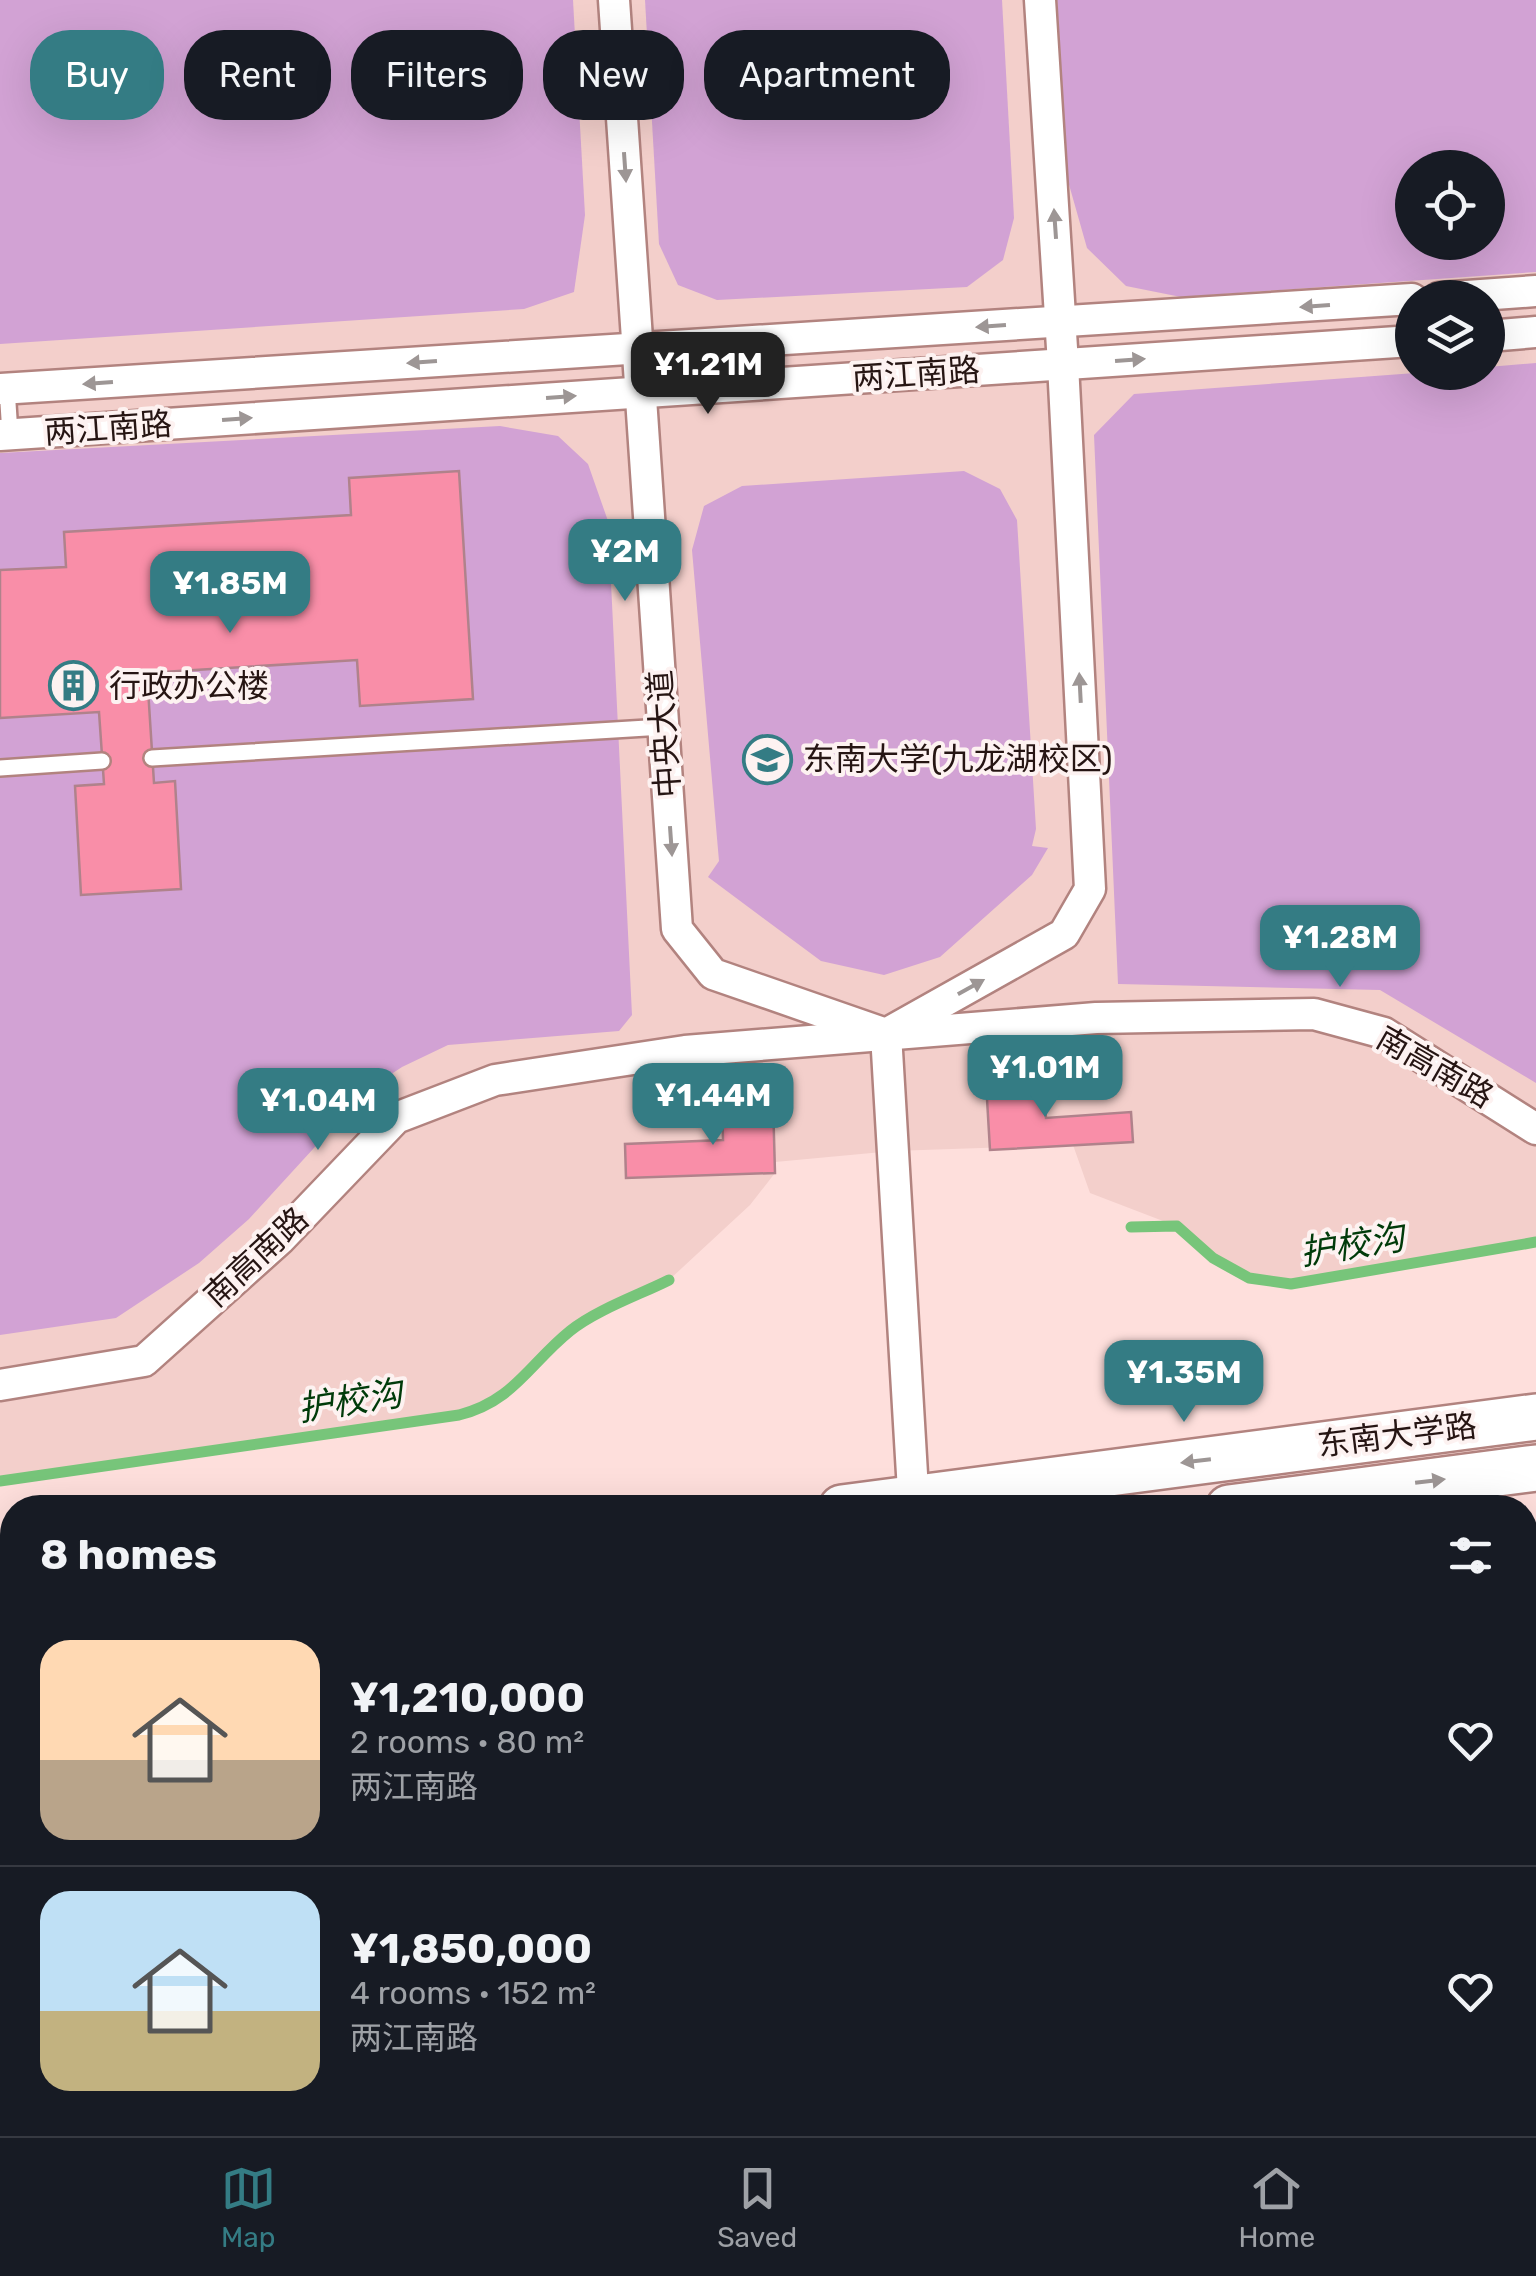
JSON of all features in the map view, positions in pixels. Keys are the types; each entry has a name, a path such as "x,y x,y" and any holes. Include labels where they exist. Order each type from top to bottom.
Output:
{"main road":[{"name":"东南大学路","path":"973,1495 1536,1418"},
{"name":"东南大学路","path":"1329,1495 1536,1468"}],"street":[{"name":"中央大道","path":"614,0 677,929 712,974 886,1034"},
{"path":"914,1495 886,1034 1064,934 1090,888 1040,0"},
{"path":"1505,293 1536,291"},
{"name":"两江南路","path":"4,388 1395,300"},
{"path":"1505,335 1536,332"},
{"name":"两江南路","path":"5,434 1395,342"},
{"name":"南高南路","path":"0,1384 144,1361 280,1239 396,1118 495,1080 685,1052 886,1034 1096,1018 1314,1014 1384,1033 1536,1129"}],"lane":[{"path":"4,388 5,434"},
{"path":"152,758 663,727"},
{"path":"0,768 102,762"}],"shaded area":[{"name":"东南大学(九龙湖校区)","path":"0,0 1536,0 1536,1242 1291,1284 1249,1278 1213,1258 1176,1226 1090,1193 1073,1145 893,1151 775,1162 775,1173 750,1205 669,1280 573,1329 502,1398 485,1408 459,1415 0,1481"},
{"path":"0,0 573,0 575,30 543,30 543,120 580,120 585,215 574,292 524,309 0,344"},
{"path":"645,0 1002,0 1014,218 1003,260 967,287 717,300 678,285 659,244 652,120 684,120 684,30 647,30"},
{"path":"1057,0 1536,0 1536,272 1181,297 1126,286 1087,248 1068,181"},
{"path":"1536,363 1536,1083 1380,990 1118,984 1094,435 1134,394 1395,374 1395,390 1505,390 1505,366"},
{"path":"500,426 558,436 588,464 608,521 632,1015 619,1031 448,1045 402,1067 367,1090 249,1219 199,1263 116,1318 0,1335 0,453"},
{"path":"964,471 1000,489 1017,520 1036,829 1032,846 1048,848 1032,875 940,957 884,975 821,961 708,877 719,861 692,550 704,506 742,486"}],"building":[{"name":"行政办公楼","path":"459,471 473,699 360,706 357,660 147,673 154,783 175,781 181,889 81,895 75,786 104,784 99,712 0,718 0,570 66,567 64,532 351,515 349,478"},
{"path":"1043,1078 1046,1118 1131,1112 1133,1142 990,1150 986,1082"},
{"path":"773,1101 775,1173 626,1178 625,1144 723,1140 722,1103"}],"waterway":[{"name":"护校沟","path":"1131,1227 1177,1226 1213,1258 1249,1278 1291,1284 1536,1242"},
{"name":"护校沟","path":"0,1481 459,1415 494,1401 580,1323 669,1280"}],"place":[{"name":"行政办公楼","path":"74,686"},
{"name":"东南大学(九龙湖校区)","path":"768,759"}]}
